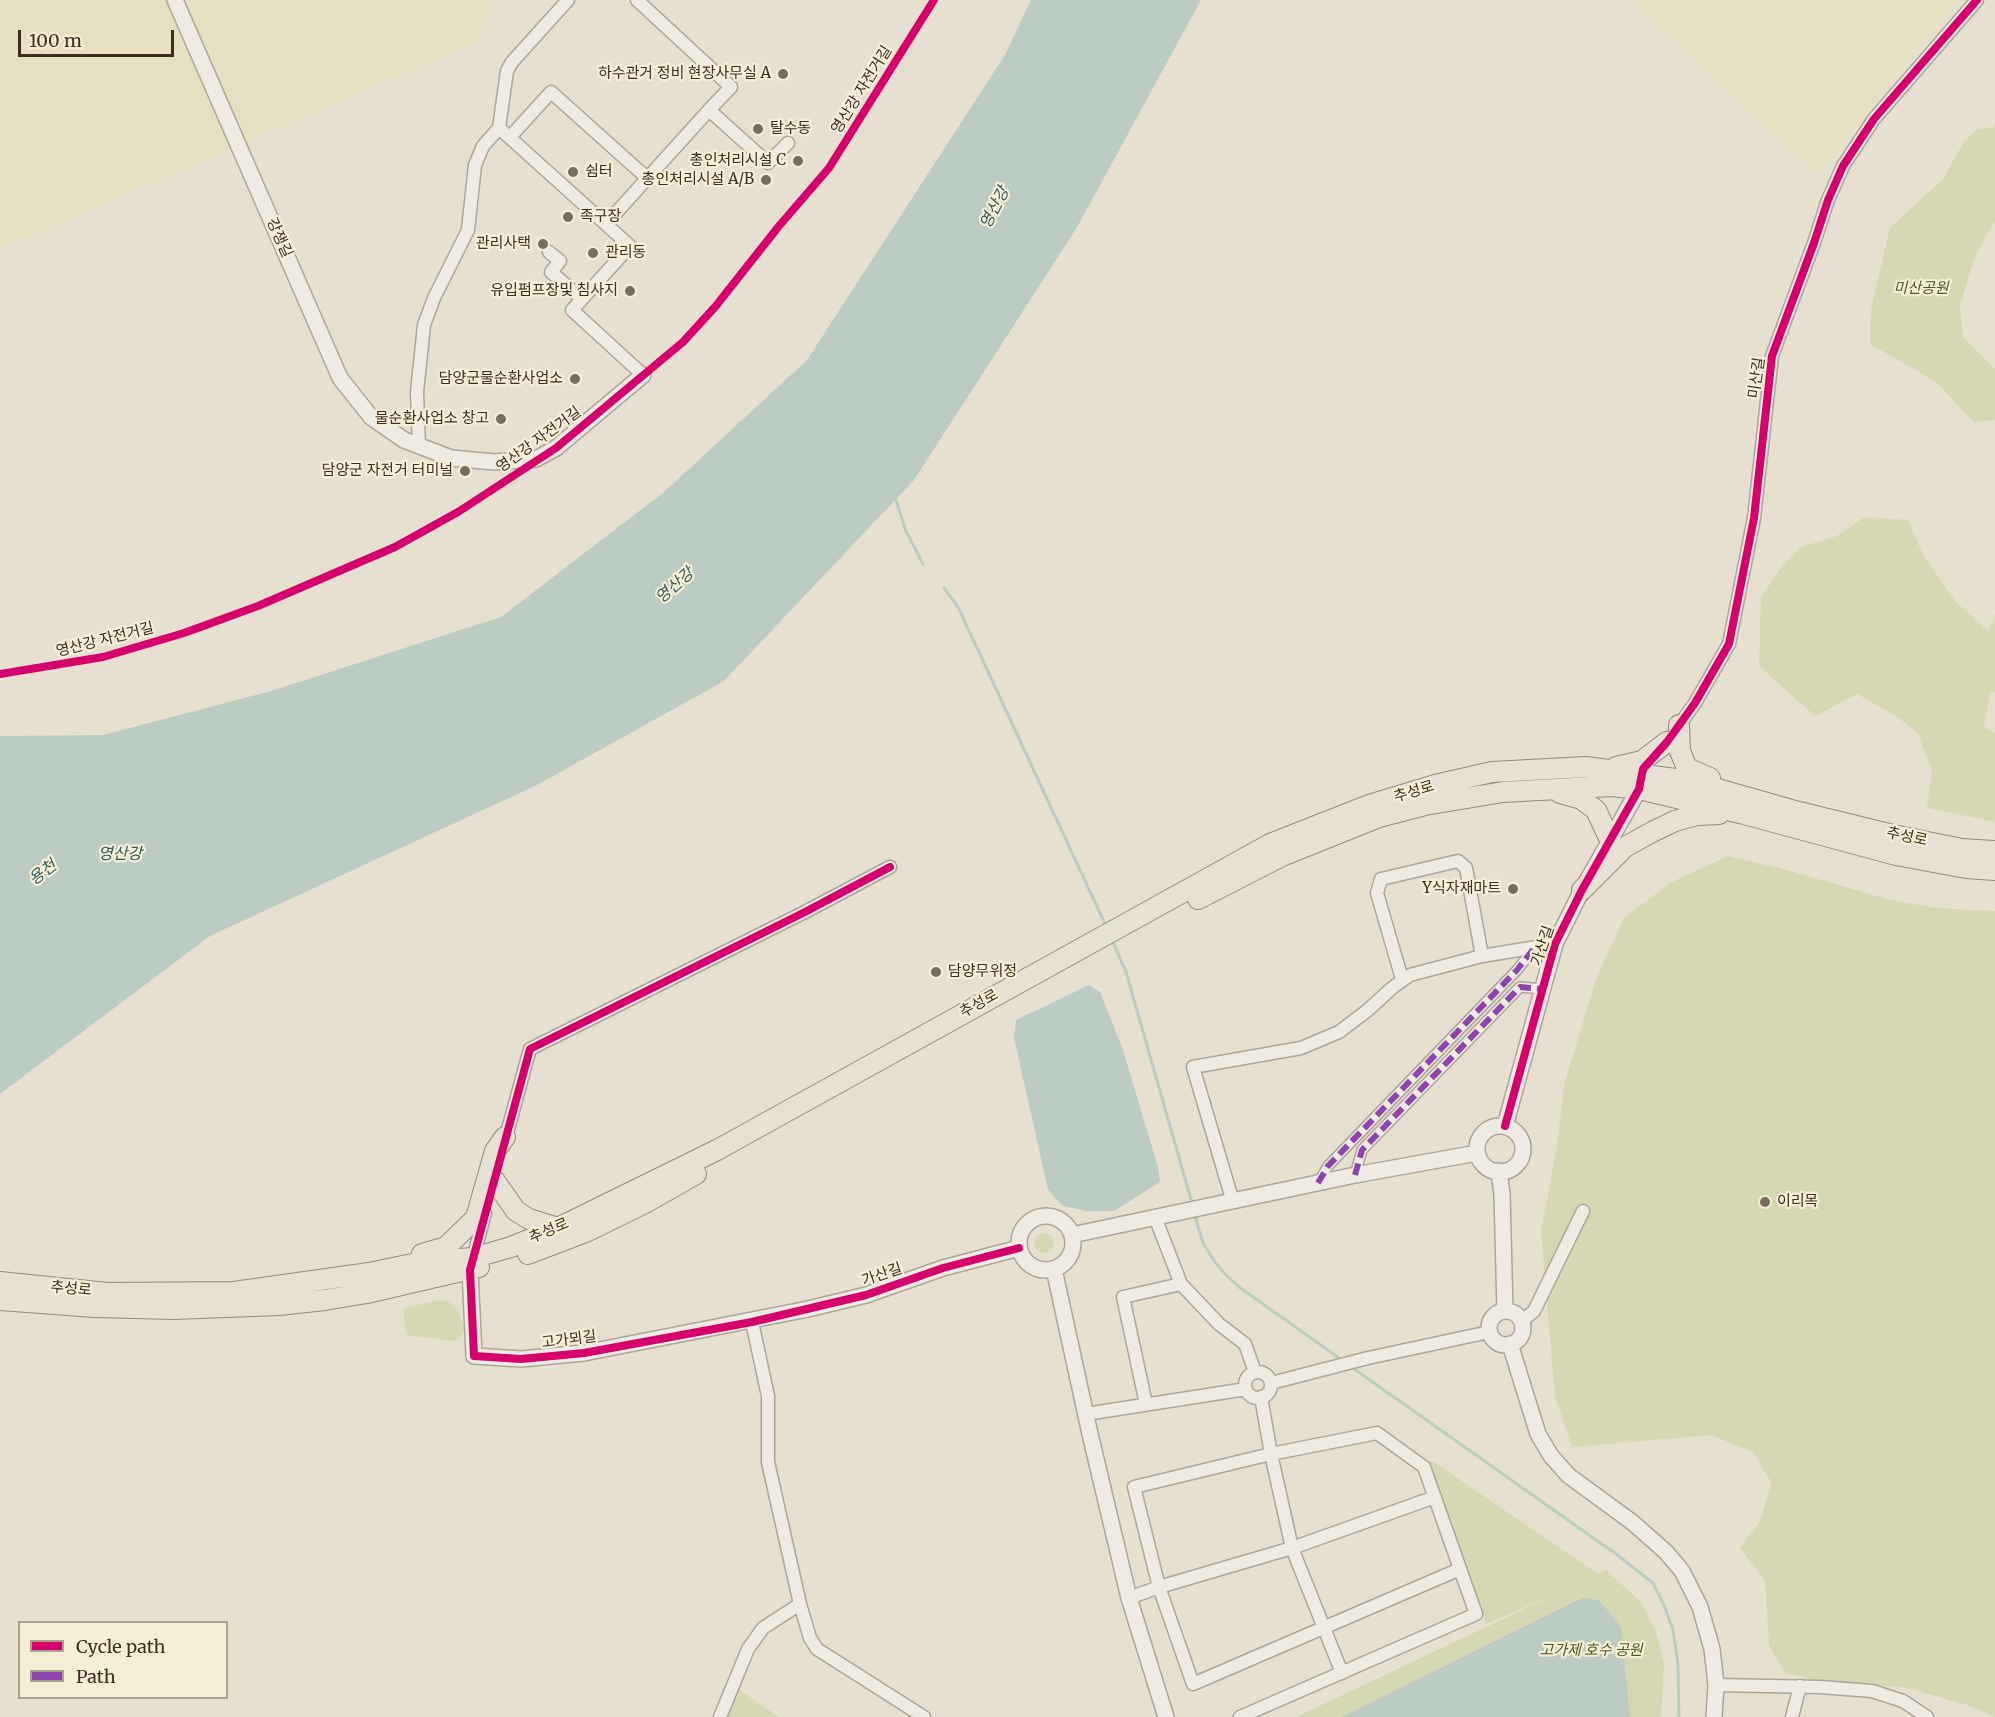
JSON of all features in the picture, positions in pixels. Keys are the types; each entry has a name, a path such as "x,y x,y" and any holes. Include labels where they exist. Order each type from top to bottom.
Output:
{"main road":[{"path":"1679,725 1680,751 1688,768 1700,772 1738,795"},
{"path":"1607,770 1642,761 1667,742"},
{"name":"추성로","path":"0,1282 107,1293 234,1292 274,1288 422,1262 471,1264 558,1228 717,1150 1134,926 1270,844 1369,805 1435,785 1492,772 1586,767 1607,770 1744,814 1896,855 1966,868 1995,870"},
{"name":"추성로","path":"1134,926 1282,856 1379,816 1425,805 1503,792 1612,786 1640,782 1690,781 1799,812 1893,835 1962,849 1995,851"},
{"path":"1549,789 1581,799 1596,810 1610,840"},
{"path":"1582,890 1625,847 1675,821 1697,815 1744,814"},
{"name":"추성로","path":"0,1300 94,1307 174,1309 279,1305 357,1295 471,1264 525,1255 588,1231 645,1203 1092,949"},
{"path":"274,1288 310,1275 389,1262 446,1246 476,1218 495,1151 505,1137"},
{"path":"495,1181 516,1210 529,1219 558,1228"}],"street":[{"name":"강쟁길","path":"175,0 340,378 371,417 391,432 419,447 452,459 466,461 536,459"},
{"path":"419,447 417,392 424,325 434,298 468,230 475,165 483,146 499,128 507,71 512,62 568,0"},
{"path":"606,224 731,87 637,0"},
{"name":"미산길","path":"1640,782 1643,769 1667,742 1695,703 1729,644 1754,518 1772,356 1815,243 1828,200 1843,166 1874,119 1977,0"},
{"path":"510,137 551,92 647,178"},
{"path":"709,110 768,163 788,142"},
{"path":"499,128 630,246 572,310 643,375"},
{"path":"549,252 560,261 551,272 582,299"},
{"name":"영산강 자전거길","path":"536,459 556,448 643,375"},
{"name":"가산길","path":"1505,1126 1555,944 1640,782"},
{"path":"1402,979 1377,893 1380,879 1458,861 1466,867 1482,956"},
{"path":"471,1264 530,1049 806,912 890,867"},
{"path":"1966,868 1995,875"},
{"path":"1233,1202 1192,1067 1301,1047 1339,1032 1368,1011 1402,979 1439,966 1482,956 1555,944"},
{"path":"1318,1183 1328,1167 1517,970 1535,947"},
{"path":"1355,1175 1362,1149 1520,987 1543,989"},
{"path":"1498,1126 1505,1126 1518,1135 1523,1149 1513,1167 1499,1171 1485,1166 1477,1153 1477,1145 1484,1132 1498,1126"},
{"path":"1072,1235 1355,1175 1477,1153"},
{"path":"1499,1171 1502,1194 1505,1311"},
{"path":"1521,1322 1534,1311 1583,1211"},
{"path":"1038,1216 1056,1217 1063,1221 1072,1235 1071,1252 1067,1259 1054,1269 1045,1270 1028,1264 1019,1248 1020,1232 1025,1225 1038,1216"},
{"path":"1155,1217 1181,1284 1219,1324 1245,1344 1255,1372"},
{"name":"가산길","path":"752,1322 866,1295 943,1268 1019,1248"},
{"name":"고가뫼길","path":"471,1264 474,1356 521,1359 584,1353 752,1322"},
{"path":"1054,1269 1130,1598 1166,1717"},
{"path":"1146,1404 1123,1297 1181,1284"},
{"path":"1505,1311 1515,1314 1521,1322 1519,1338 1510,1344 1500,1344 1489,1332 1492,1318 1505,1311"},
{"path":"752,1322 768,1396 768,1462 800,1604 810,1638 816,1648 924,1717"},
{"path":"1271,1383 1368,1358 1489,1332"},
{"path":"1510,1344 1538,1434 1551,1456 1569,1476 1632,1522 1666,1552 1682,1571 1700,1607 1712,1649 1716,1685 1714,1717"},
{"path":"1255,1372 1264,1373 1271,1383 1270,1391 1261,1397 1251,1396 1246,1389 1248,1376 1255,1372"},
{"path":"1086,1414 1246,1389"},
{"path":"1261,1397 1292,1548 1342,1672"},
{"path":"1240,1717 1476,1614 1424,1467 1377,1433 1272,1454 1134,1487 1160,1587 1193,1684 1460,1569"},
{"path":"1130,1598 1292,1548 1435,1497"},
{"path":"720,1717 748,1649 763,1628 800,1604"},
{"path":"1716,1685 1800,1686 1872,1691 1903,1701 1927,1717"},
{"path":"1792,1717 1800,1686"}],"shaded area":[{"path":"0,0 493,0 476,42 0,249"},
{"path":"1631,0 1959,0 1912,54 1848,137 1816,174"}],"green space":[{"name":"미산공원","path":"1995,120 1995,221 1975,256 1960,305 1963,337 1995,369 1995,420 1974,422 1936,382 1870,344 1871,309 1890,228 1943,179 1965,140 1977,129 1994,127"},
{"path":"1864,517 1908,520 1923,555 1956,602 1988,631 1995,613 1995,692 1990,694 1984,727 1995,733 1995,822 1927,808 1932,770 1917,732 1893,714 1857,694 1815,716 1759,666 1761,597 1782,567 1801,547 1837,536"},
{"path":"1728,856 1787,870 1887,899 1935,908 1995,911 1995,1717 1967,1705 1904,1687 1827,1683 1785,1673 1769,1645 1765,1580 1740,1548 1761,1519 1771,1482 1753,1452 1711,1435 1572,1447 1555,1396 1541,1231 1557,1147 1564,1085 1597,976 1624,918 1672,882"},
{"path":"1040,1233 1048,1233 1054,1239 1054,1247 1048,1253 1040,1253 1034,1247 1034,1239"},
{"path":"440,1300 449,1302 458,1311 464,1328 459,1339 452,1341 406,1335 403,1308"},
{"name":"고가제 호수 공원","path":"1431,1460 1598,1574 1606,1570 1642,1603 1656,1632 1664,1664 1661,1717 1296,1717 1556,1594 1486,1624 1428,1466"},
{"path":"737,1688 779,1717 725,1717"}],"water":[{"name":"영산강","path":"1031,0 1201,0 1076,229 914,480 724,681 535,786 210,936 0,1094 0,736 103,735 271,691 501,617 664,492 807,360 1005,55"},
{"path":"1089,985 1100,992 1123,1050 1158,1167 1160,1182 1114,1211 1087,1211 1063,1206 1048,1190 1014,1038 1016,1020"},
{"name":"고가제 호수 공원","path":"1582,1598 1599,1600 1621,1627 1630,1717 1342,1717"}],"waterway":[{"path":"895,497 906,531 923,564"},
{"path":"944,588 958,607 1106,926"},
{"path":"1112,940 1126,972 1192,1203"},
{"path":"1194,1213 1203,1243 1226,1275 1239,1287 1342,1360"},
{"path":"1350,1366 1616,1554 1653,1583 1673,1630 1678,1664 1679,1717"}],"marked path":[{"path":"1318,1183 1328,1166 1517,970 1535,947"},
{"path":"1355,1175 1362,1150 1520,987 1543,989"}],"cycle path":[{"path":"0,674 103,657 184,633 258,606 395,547 458,512 556,448 683,342 715,307 779,226 829,168 934,0"},
{"path":"1505,1126 1555,944 1582,890 1639,789 1643,769 1667,742 1695,703 1729,644 1754,518 1772,356 1828,200 1843,166 1874,119 1977,0"},
{"path":"890,867 805,912 530,1049 470,1270 474,1356 521,1359 584,1353 752,1322 866,1295 943,1268 1019,1248"}],"place":[{"name":"하수관거 정비 현장사무실 A","path":"783,74"},
{"name":"탈수동","path":"758,129"},
{"name":"총인처리시설 C","path":"798,161"},
{"name":"쉼터","path":"573,172"},
{"name":"총인처리시설 A/B","path":"766,180"},
{"name":"족구장","path":"568,217"},
{"name":"관리사택","path":"543,244"},
{"name":"관리동","path":"593,253"},
{"name":"유입펌프장및 침사지","path":"630,291"},
{"name":"담양군물순환사업소","path":"575,379"},
{"name":"물순환사업소 창고","path":"501,419"},
{"name":"담양군 자전거 터미널","path":"465,471"},
{"name":"Y식자재마트","path":"1513,889"},
{"name":"담양무위정","path":"936,972"},
{"name":"이리목","path":"1765,1202"}],"water label":[{"name":"용천","path":"43,873"}]}
